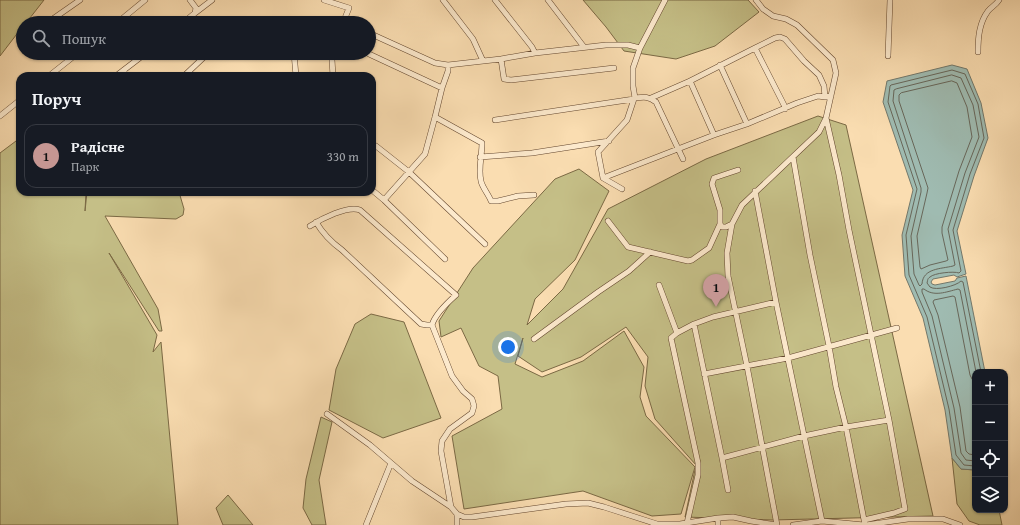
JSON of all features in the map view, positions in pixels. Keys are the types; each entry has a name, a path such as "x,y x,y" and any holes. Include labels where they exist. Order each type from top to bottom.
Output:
{"street":[{"path":"57,16 80,0"},
{"path":"126,16 146,0"},
{"path":"190,0 196,8 195,13"},
{"path":"191,16 212,0"},
{"path":"324,0 349,8 346,16"},
{"path":"443,0 473,39 483,61"},
{"path":"495,0 532,47 535,54"},
{"path":"548,0 584,47"},
{"path":"622,189 603,178 598,152 609,142 627,120 634,98 633,68 640,48 664,0"},
{"path":"327,414 370,444 412,481 451,507 457,514 464,517 566,504 588,504 604,507 655,524 687,523 733,517 778,525 728,276 727,253 732,224 742,204 819,132 826,118 836,73 833,60 797,25 786,19 773,16 763,9 756,0"},
{"path":"888,56 890,0"},
{"path":"978,52 980,27 982,22 989,10 999,0"},
{"path":"376,36 435,63 448,65 606,45 628,45 640,48"},
{"path":"651,98 690,81 775,38 780,37 785,39 804,61 819,75 824,86 825,97"},
{"path":"756,48 784,105 784,109"},
{"path":"376,57 442,88"},
{"path":"501,59 504,79 511,80 614,68"},
{"path":"54,72 69,60"},
{"path":"123,71 137,60"},
{"path":"188,72 200,60"},
{"path":"295,60 296,72"},
{"path":"332,60 334,72"},
{"path":"384,200 425,154 436,117 442,88 448,71 448,65"},
{"path":"720,65 747,124"},
{"path":"690,81 714,135"},
{"path":"603,178 818,96 831,96"},
{"path":"495,120 634,98 651,98 656,102 683,159"},
{"path":"0,116 16,103"},
{"path":"436,117 482,143 480,157 481,182 491,201 498,201 518,196 534,195"},
{"path":"826,118 839,175 906,509 865,524"},
{"path":"480,157 609,142"},
{"path":"376,146 409,172 484,244"},
{"path":"793,157 810,255 865,524"},
{"path":"608,221 628,246 688,261 692,260 709,248 720,224 720,210 712,184 714,178 738,170"},
{"path":"754,192 822,521"},
{"path":"376,193 445,259"},
{"path":"310,226 316,222 349,209 360,210 456,295 439,313 432,325 452,376 463,391 472,399 474,406 472,414 450,428 442,441 441,451 451,507"},
{"path":"316,222 321,231 330,241 342,250 421,324 432,325"},
{"path":"720,224 722,227 726,227 732,224"},
{"path":"534,339 629,271 650,252"},
{"path":"659,285 677,333"},
{"path":"687,523 698,475 698,463 671,338 694,324 713,317 776,302"},
{"path":"694,324 728,490"},
{"path":"704,374 788,358 897,328"},
{"path":"722,458 804,436 888,420"},
{"path":"366,525 391,463"},
{"path":"457,514 457,525"},
{"path":"718,518 718,525"},
{"path":"793,525 822,521 865,524 908,519 943,520 960,525"}],"shaded area":[{"path":"0,0 44,0 31,16 16,16 16,35 0,56"},
{"path":"583,0 748,0 759,12 715,46 676,59 624,51"},
{"path":"818,116 846,125 933,516 772,520 685,517 696,465 655,419 645,386 648,357 626,327 581,357 542,372 518,356 523,338 515,364 542,377 583,361 624,331 644,367 640,397 646,416 695,467 681,514 652,516 583,491 464,509 452,436 502,409 498,376 479,366 461,328 441,337 439,321 473,268 555,179 579,169 609,191 575,260 535,299 527,325 563,289 608,209 706,159"},
{"path":"16,141 16,196 86,196 85,211 87,196 180,196 184,209 183,215 176,219 105,216 158,309 162,331 159,331 109,253 157,335 153,352 161,342 178,525 0,525 0,153"},
{"path":"371,314 404,322 441,418 383,438 329,410 336,369 355,324"},
{"path":"321,417 332,422 319,480 326,525 312,525 303,508 306,479"},
{"path":"952,458 961,469 972,470 972,513 1000,513 1002,525 980,525 969,521 957,504"},
{"path":"228,495 253,525 223,525 216,508"}],"water":[{"path":"952,65 967,69 981,103 988,138 974,176 957,231 966,274 957,277 954,275 933,279 931,282 935,285 955,281 957,278 966,276 984,369 972,369 972,470 961,469 952,458 945,410 923,318 905,276 902,235 913,190 883,102 887,81"}],"place":[{"name":"Радісне","path":"716,307"}]}
